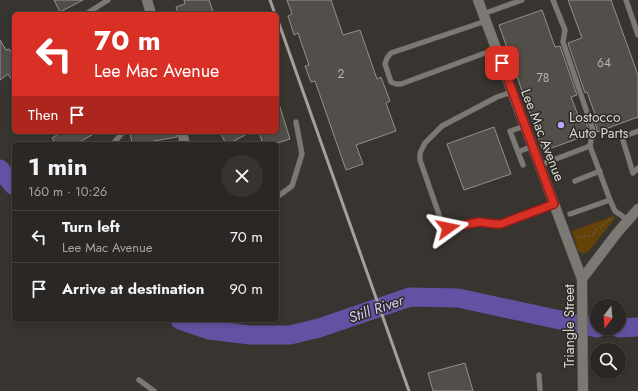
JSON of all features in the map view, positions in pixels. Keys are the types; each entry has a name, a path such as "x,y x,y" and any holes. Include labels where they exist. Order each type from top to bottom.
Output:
{"street":[{"path":"147,0 150,12"},
{"name":"Lee Mac Avenue","path":"478,0 582,280"},
{"name":"Triangle Street","path":"583,391 582,280 617,233 638,209"}],"lane":[{"path":"89,12 108,0"},
{"path":"496,49 401,84 391,82 385,64 391,53 484,18 522,0"},
{"path":"553,0 565,30 563,42 593,130 590,146 615,211 628,220"},
{"path":"626,0 638,35"},
{"path":"512,92 497,97 442,126 424,143 420,153 420,160 443,226 448,228 479,222 501,224 554,204"},
{"path":"279,196 292,186 302,154 296,122"},
{"path":"523,165 510,131 525,126"},
{"path":"638,131 622,137 633,173 638,168"},
{"path":"115,142 121,134"},
{"path":"518,152 533,146"},
{"path":"540,165 590,146"},
{"path":"575,181 600,172"},
{"path":"570,214 610,200"},
{"path":"539,375 540,391"},
{"path":"139,380 154,391"}],"path":[{"path":"568,242 586,235 589,236 594,234 595,230 608,222 615,211"}],"shaded area":[{"path":"613,216 615,218 589,251 583,254 578,251 572,231"}],"building":[{"path":"54,0 83,0 60,12"},
{"path":"184,0 209,0 213,12 177,12 176,7 185,4"},
{"path":"287,0 331,0 343,35 360,30 377,79 381,77 390,101 386,103 396,131 356,145 363,164 346,170 315,81 311,82 305,66 309,65 298,33 294,35 288,16 292,14"},
{"path":"568,0 611,0 638,75 638,117 597,132 594,120 597,120 587,92 585,93 568,43 582,38"},
{"path":"542,10 555,47 560,46 577,95 571,97 581,123 586,122 589,130 588,135 543,151 499,25"},
{"path":"0,40 6,50 9,49 12,53 12,80 8,74 0,80"},
{"path":"279,104 290,139 279,142 262,142 260,134 279,134"},
{"path":"494,127 511,174 464,190 447,144"},
{"path":"94,134 80,142 55,142 52,138 57,135"},
{"path":"130,134 176,134 177,137 148,142 132,142"},
{"path":"221,134 247,134 232,142 225,142"},
{"path":"465,363 473,391 433,391 428,373"}],"waterway":[{"name":"Still River","path":"0,169 12,184"},
{"name":"Still River","path":"186,322 209,330 250,335 290,335 319,328 410,297 458,298 590,326"},
{"name":"Still River","path":"626,328 638,327"}],"railway":[{"path":"270,0 274,12"},
{"path":"279,24 409,391"}],"place":[{"name":"Lostocco Auto Parts","path":"561,125"}],"route":[{"path":"448,228 479,222 501,224 554,204 502,63"}]}
